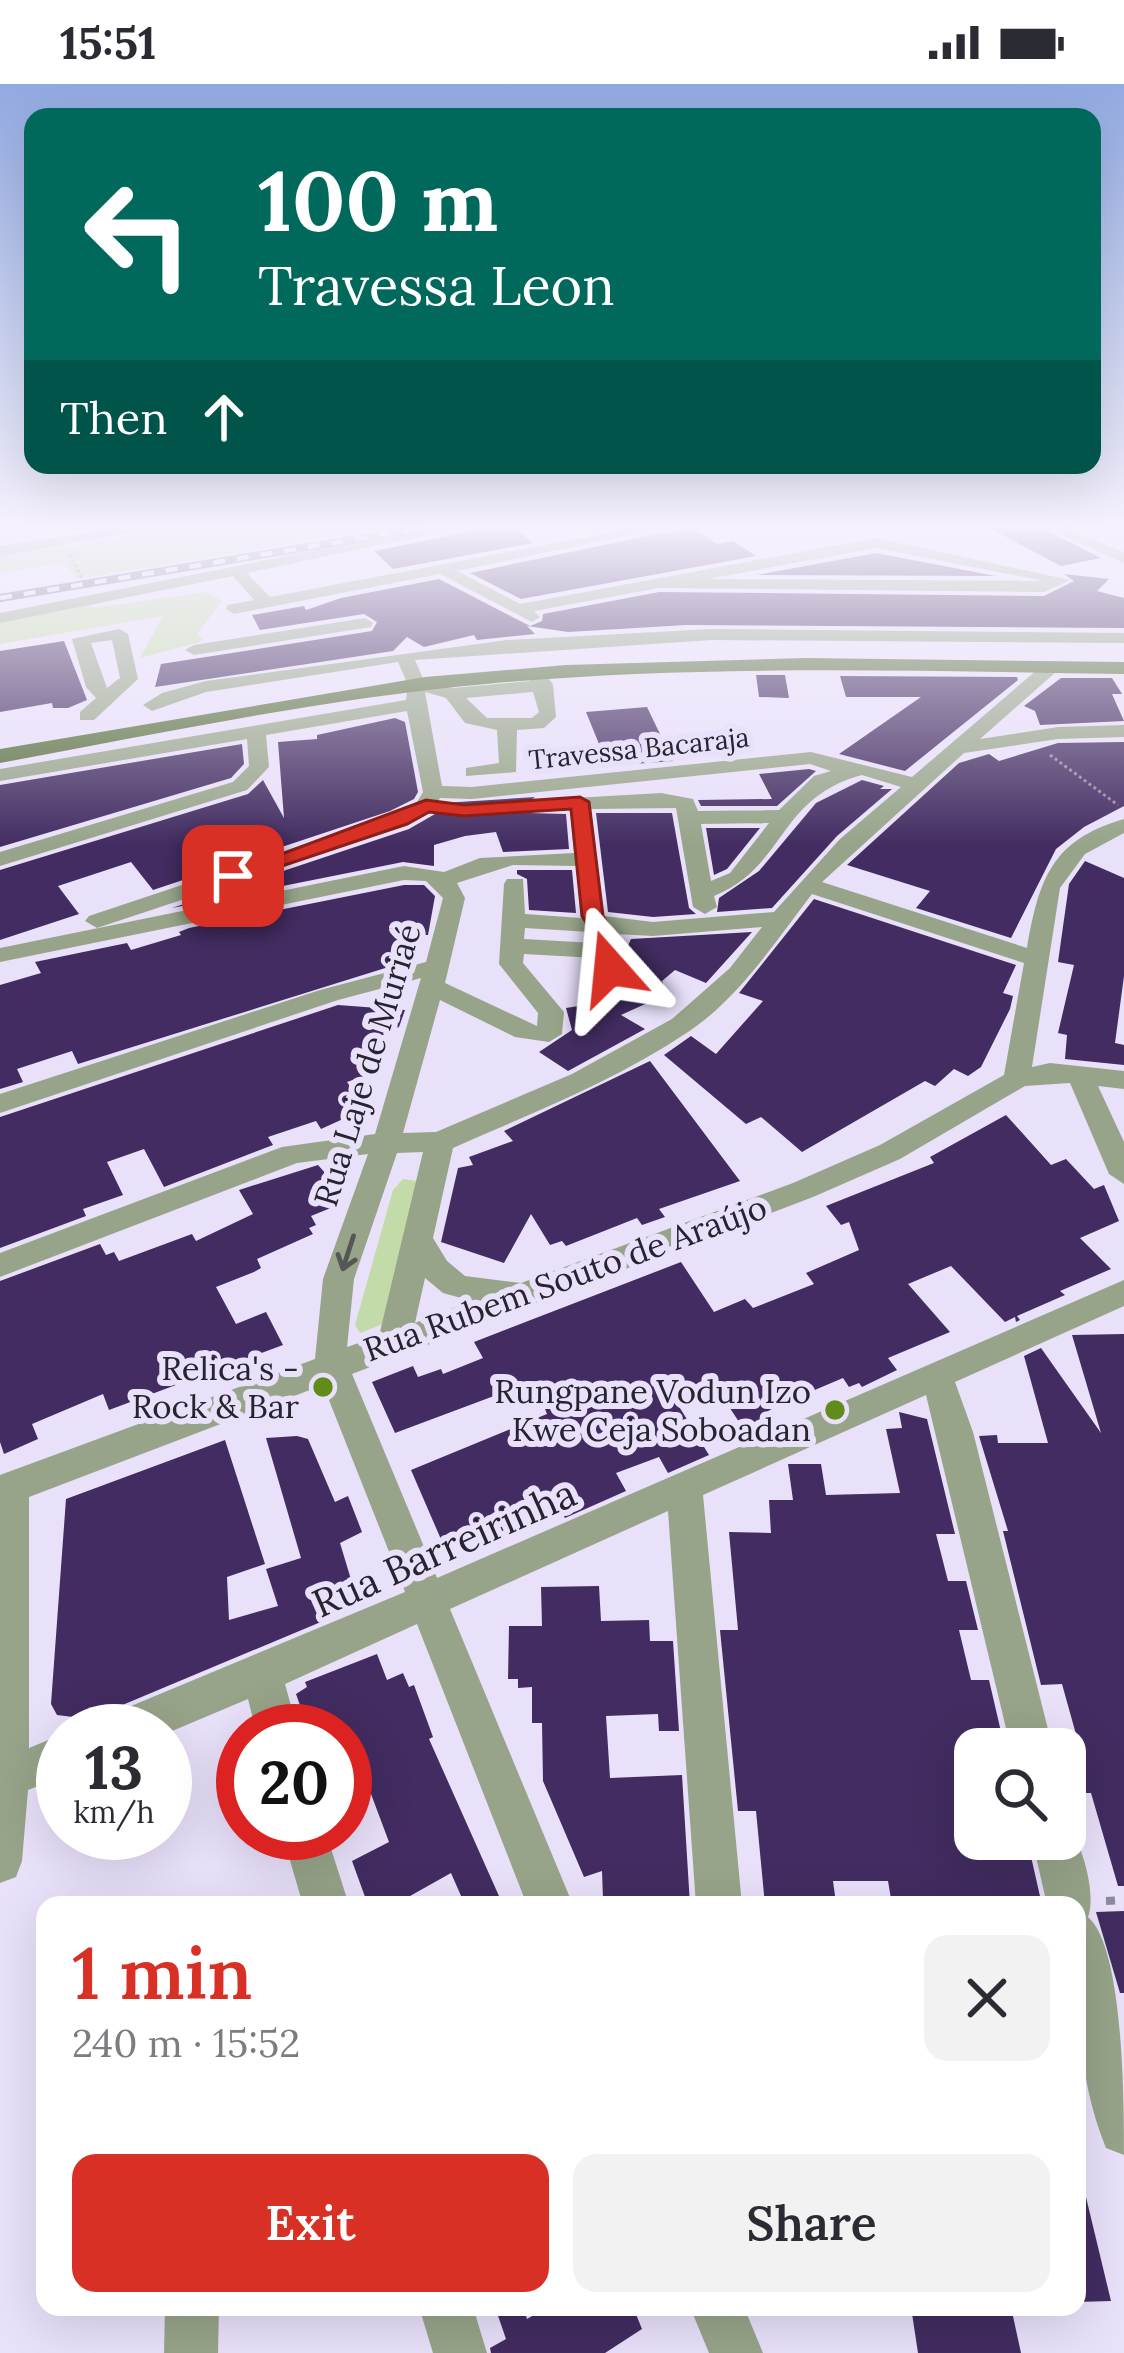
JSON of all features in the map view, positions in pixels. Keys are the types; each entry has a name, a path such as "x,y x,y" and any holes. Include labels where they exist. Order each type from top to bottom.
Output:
{"main road":[{"path":"0,733 152,705 412,679 676,644 1120,642"},
{"path":"0,756 412,679 540,679 759,664 1124,668"},
{"path":"230,715 368,711"}],"street":[{"path":"194,650 290,635"},
{"path":"375,635 412,679 453,694 540,679 549,713 545,720 507,727 472,719 453,694"},
{"path":"561,635 568,639"},
{"path":"0,775 368,711 412,679 568,639 682,635"},
{"path":"753,635 1120,642"},
{"path":"0,1265 292,1154 440,1142 582,1080 681,1025 739,973 807,885 914,784 964,747 1051,667"},
{"path":"412,679 430,791"},
{"path":"87,716 106,698"},
{"path":"1010,703 1058,733"},
{"path":"156,914 400,820 430,791 509,768 507,727"},
{"path":"0,860 240,786 259,767 256,729"},
{"path":"964,747 1058,733 1124,731"},
{"name":"Travessa Bacaraja","path":"430,791 472,793 811,758 914,784"},
{"path":"703,892 738,878 806,790 848,770"},
{"path":"430,791 464,810 580,802 686,803 708,925"},
{"path":"580,802 592,916 607,949"},
{"path":"689,818 785,816"},
{"path":"1017,1079 1054,877 1078,849 1124,825"},
{"path":"445,880 480,865 513,869 587,859"},
{"name":"Rua Laje de Muriaé","path":"0,954 156,914 407,864 445,880 454,898 435,976 332,1308 328,1338 332,1365"},
{"path":"0,1104 329,995 435,976 520,1030 549,1034 553,1015 511,964 516,934 513,869"},
{"path":"807,885 1036,959"},
{"path":"516,934 607,949 708,925 782,918"},
{"name":"Rua Rubem Souto de Araújo","path":"5,1489 843,1173 890,1152 1017,1079 1050,1072 1124,1080"},
{"path":"1080,1075 1124,1174"},
{"path":"394,1342 440,1142"},
{"path":"420,1242 432,1271 442,1278 474,1290 522,1292"},
{"name":"Rua Barreirinha","path":"189,1704 1124,1292"},
{"path":"332,1365 424,1603 546,1896"},
{"path":"936,1374 956,1432 1027,1728"},
{"path":"684,1487 718,1896"},
{"path":"0,1862 8,1777 5,1489"},
{"path":"262,1674 270,1704"},
{"path":"8,1777 36,1766"},
{"path":"312,1860 323,1896"},
{"path":"1059,1860 1068,1896"},
{"path":"1086,1973 1124,2131"},
{"path":"191,2353 192,2316"},
{"path":"721,2316 736,2353"}],"path":[{"path":"1026,737 1124,809"}],"green space":[{"path":"0,635 53,635 0,644"},
{"path":"153,635 198,635 203,641 140,658"},
{"path":"403,1179 417,1181 383,1324 360,1333 355,1325 393,1190"}],"building":[{"path":"347,635 526,635 477,640 474,635 424,647 407,637 393,651 155,687 161,664"},
{"path":"64,641 87,700 68,708 53,708 52,703 0,712 0,651"},
{"path":"756,675 785,675 789,698 759,697"},
{"path":"840,676 1018,680 905,771 839,754 921,697 846,697"},
{"path":"1061,678 1112,678 1122,694 1112,694 1124,721 1040,725 1035,711 1024,706"},
{"path":"647,707 673,761 608,766 586,712"},
{"path":"395,718 405,722 418,792 414,799 153,890 131,862 58,886 79,914 0,940 0,870 248,794 263,780 284,818 278,742 317,739 317,735"},
{"path":"1124,742 1124,806 1084,827 1056,849 1011,938 916,908 930,891 847,865 959,763 989,754 999,761 1058,743"},
{"path":"242,744 244,764 231,778 0,847 0,785"},
{"path":"816,771 777,806 701,806 698,800 772,799 759,774"},
{"path":"862,780 892,789 837,836 772,908 717,912 719,898 759,871 816,803"},
{"path":"535,797 525,805 528,813 566,814 569,849 503,852 496,832 465,836 434,845 434,866 403,862 172,908 409,829 435,814 443,803"},
{"path":"596,813 672,813 689,908 696,914 653,917 608,912"},
{"path":"706,828 760,828 727,869 714,875"},
{"path":"1085,861 1124,878 1124,976 1115,1043 1124,1045 1124,1065 1065,1059 1067,1035 1058,1033 1074,965 1058,962 1069,884"},
{"path":"517,870 572,870 576,913 529,910 527,879"},
{"path":"424,885 435,896 428,935 402,934 409,946 400,948 411,960 78,1064 72,1051 17,1069 23,1082 0,1089 0,985 41,973 35,962 127,943 131,950 181,935 189,928"},
{"path":"814,899 1016,965 1003,993 1013,996 1010,1009 981,1067 968,1076 954,1069 935,1086 925,1081 802,1152 761,1117 746,1124 664,1055 691,1036 716,1054 763,1001 739,993"},
{"path":"752,932 706,983 675,970 662,981 667,994 621,1015 645,1029 568,1071 539,1052 572,1030 566,1008 585,1005 587,1027 600,1001 641,988 620,974 626,970 624,954 631,939"},
{"path":"338,1005 405,1010 399,1027 383,1033 391,1043 365,1053 372,1062 361,1066 367,1075 347,1082 365,1109 321,1129 316,1121 268,1137 273,1145 164,1187 144,1149 107,1162 123,1195 83,1209 86,1216 0,1248 0,1117"},
{"path":"650,1061 740,1181 659,1209 665,1217 642,1225 637,1218 566,1246 562,1241 550,1245 531,1214 504,1263 441,1242 458,1168 473,1165 469,1157 513,1141 504,1131"},
{"path":"1006,1115 1051,1165 1066,1159 1094,1189 1104,1185 1119,1221 1080,1238 1111,1269 1060,1291 1065,1295 1017,1316 1020,1320 1016,1322 1015,1317 1005,1322 951,1266 908,1284 950,1332 888,1358 897,1370 862,1387 859,1383 849,1387 843,1378 777,1406 761,1415 769,1428 749,1437 714,1384 675,1400 709,1455 668,1473 659,1457 616,1473 626,1491 565,1518 560,1509 456,1549 453,1540 443,1544 411,1470 547,1414 534,1381 395,1433 372,1382 413,1366 418,1377 441,1369 443,1374 483,1358 474,1342 681,1262 714,1312 745,1299 753,1308 814,1284 806,1273 859,1250 849,1222 841,1225 826,1206 934,1163 930,1157"},
{"path":"318,1165 342,1192 338,1205 311,1216 316,1225 309,1228 313,1234 257,1259 261,1268 254,1272 216,1287 236,1324 266,1312 283,1345 109,1410 103,1394 32,1424 38,1439 4,1454 0,1442 0,1281 100,1244 106,1255 114,1252 119,1261 192,1234 196,1241 253,1214 239,1190"},
{"path":"1124,1334 1124,1886 1118,1886 1091,1793 1086,1793 1086,1728 1074,1728 1062,1684 1041,1685 1003,1531 1008,1531 979,1436 997,1435 998,1443 1048,1443 1024,1356 1041,1348 1101,1433 1072,1335"},
{"path":"899,1412 927,1419 955,1534 936,1534 948,1581 966,1581 978,1630 959,1630 971,1680 989,1680 1000,1728 954,1728 954,1860 1032,1860 1040,1896 890,1896 888,1881 833,1881 835,1896 764,1896 756,1811 738,1811 720,1630 738,1630 729,1532 771,1533 769,1500 793,1500 788,1464 821,1464 826,1495 900,1493 886,1429 902,1428"},
{"path":"266,1438 308,1439 335,1502 348,1496 362,1532 340,1543 359,1606 125,1704 51,1704 66,1499 225,1440 265,1564 227,1577 229,1620 278,1606 266,1569 301,1558"},
{"path":"599,1586 601,1621 649,1620 650,1641 673,1641 679,1731 659,1731 658,1714 606,1716 610,1778 682,1775 689,1896 603,1896 602,1871 584,1877 543,1781 542,1723 532,1723 532,1687 518,1688 518,1679 508,1679 509,1626 542,1626 541,1587"},
{"path":"377,1654 387,1680 403,1673 409,1687 414,1685 433,1737 429,1739 499,1896 461,1896 451,1873 410,1896 365,1896 352,1861 372,1860 372,1851 389,1842 372,1797 372,1704 300,1704 296,1694 307,1687 305,1682"},
{"path":"1124,1911 1124,1993 1120,1993 1096,1912"},
{"path":"1086,2197 1111,2301 1086,2302"},
{"path":"498,2316 637,2316 642,2329 605,2353 491,2353 490,2348 506,2339"},
{"path":"912,2316 1013,2316 1021,2353 918,2353"}],"place":[{"name":"Relica's - Rock & Bar","path":"323,1387"},
{"name":"Rungpane Vodun Izo Kwe Ceja Soboadan","path":"835,1410"}],"route":[{"path":"233,876 400,820 426,806 464,810 580,802 592,916 610,951 610,968"}]}
